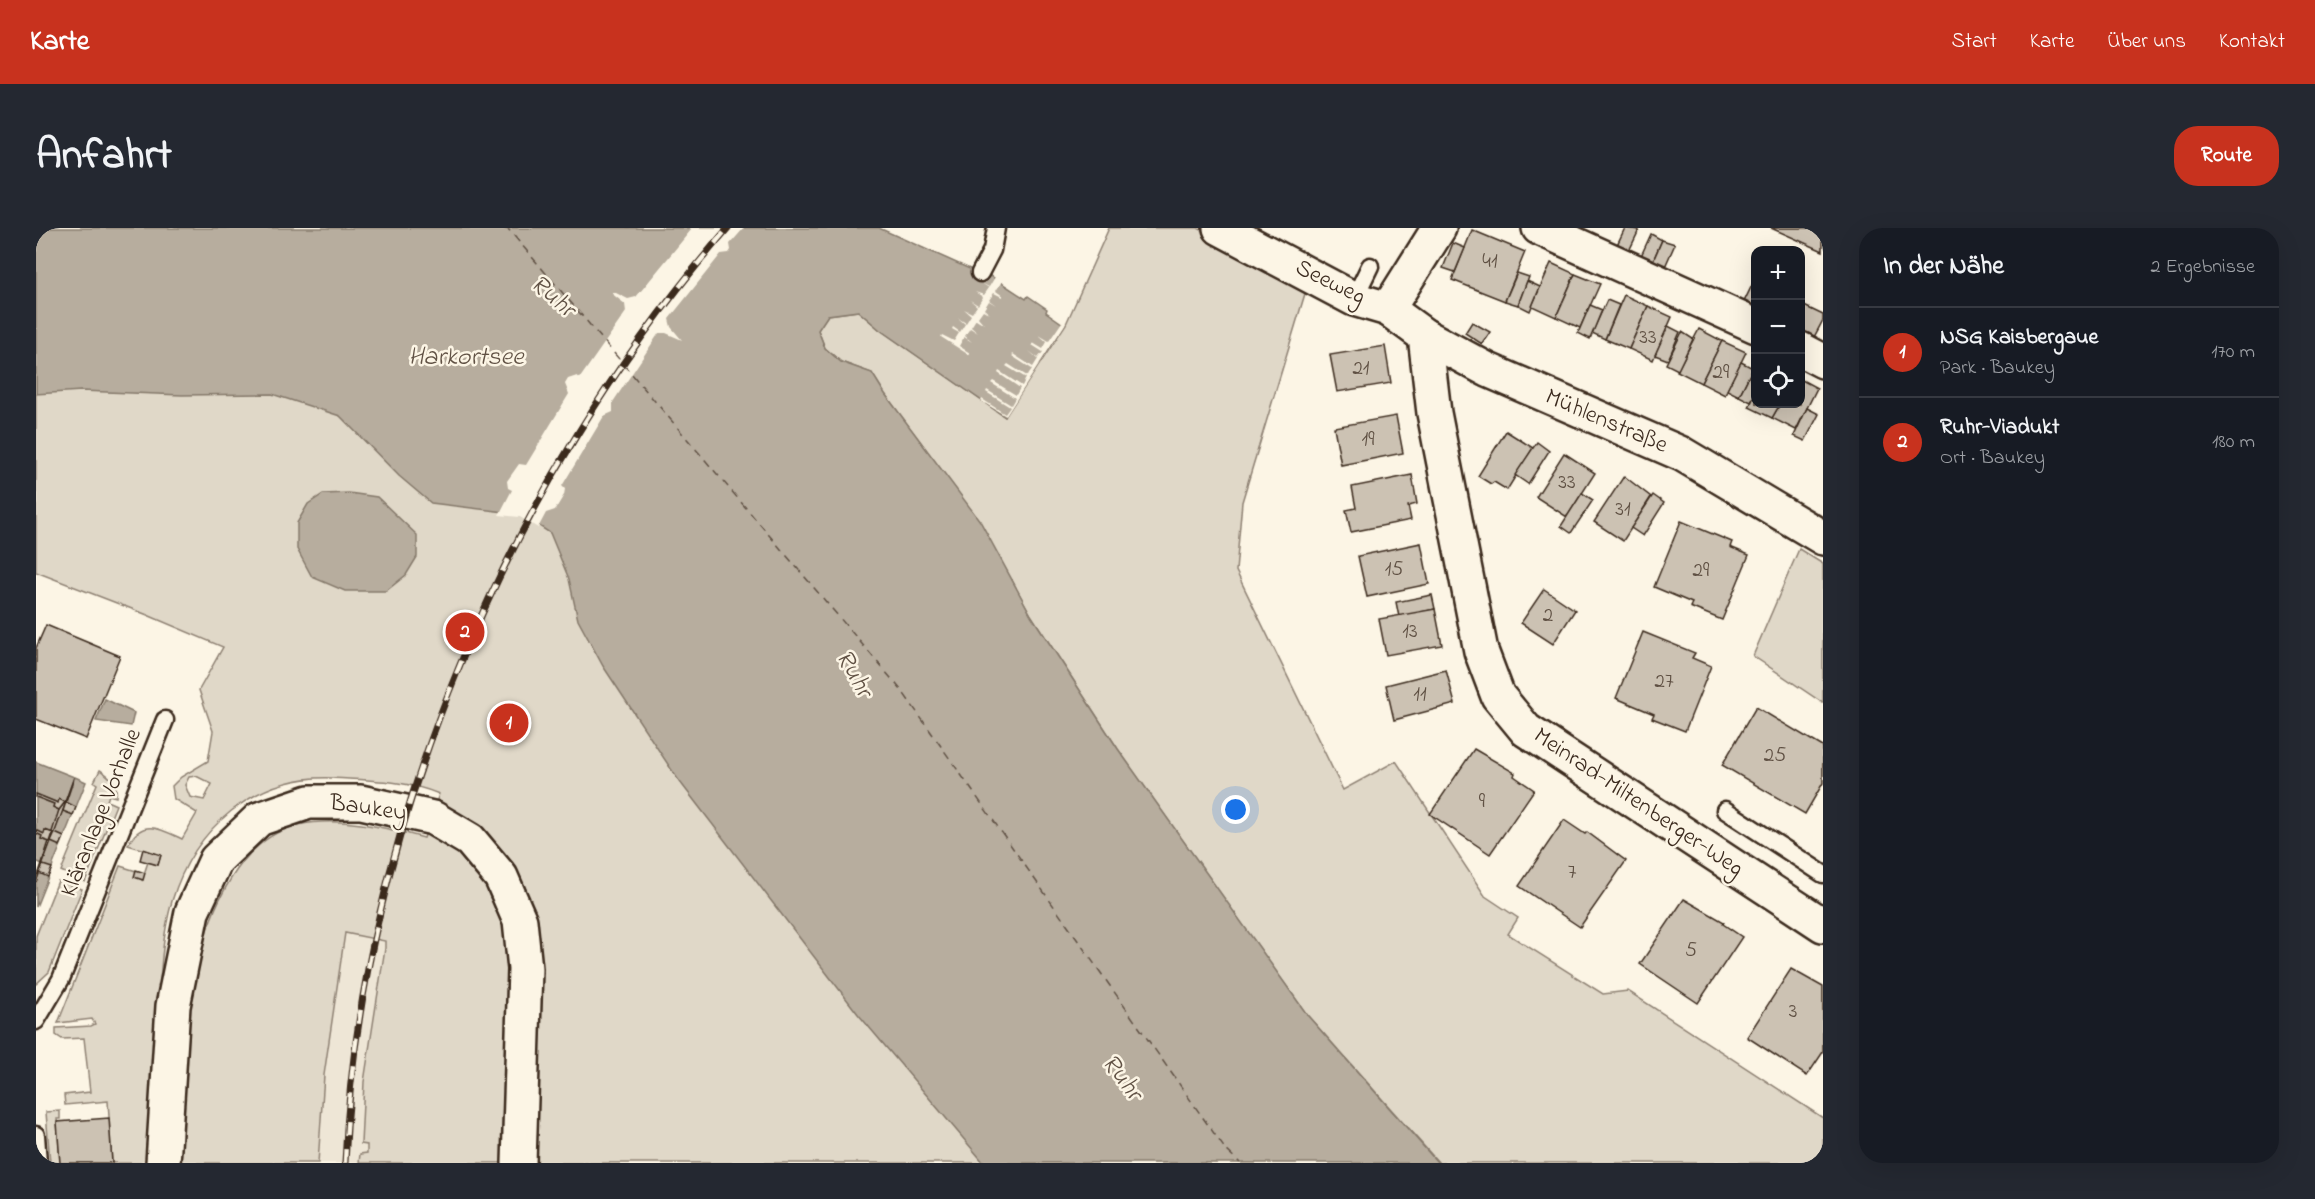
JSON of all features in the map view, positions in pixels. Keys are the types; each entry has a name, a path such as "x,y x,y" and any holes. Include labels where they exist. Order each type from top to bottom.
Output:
{"street":[{"name":"Seeweg","path":"1220,228 1354,298 1388,309 1440,228"},
{"path":"1539,228 1751,324"},
{"name":"Mühlenstraße","path":"1388,309 1425,336 1519,384 1682,454 1823,538"},
{"name":"Meinrad-Miltenberger-Weg","path":"1425,336 1434,413 1481,651 1498,696 1526,730 1823,926"},
{"path":"1805,352 1823,361"},
{"name":"Baukey","path":"163,1163 173,1005 192,912 216,860 259,819 309,802 361,802 433,819 470,840 501,877 520,921 525,969 519,1163"}],"lane":[{"path":"980,273 992,250 996,228"},
{"path":"1354,298 1370,266"},
{"name":"Kläranlage Vorhalle","path":"37,1014 61,979 165,720"},
{"path":"1725,810 1823,873"},
{"path":"36,1135 38,1163"}],"shaded area":[{"path":"1109,228 1198,228 1307,287 1242,502 1236,571 1343,790 1396,761 1485,896 1518,918 1508,934 1603,994 1628,991 1823,1118 1823,1163 1439,1163 1308,1016 1118,749 1031,615 979,521 872,373 841,362 825,348 818,330 828,315 858,311 880,330 1005,417 1066,324"},
{"path":"36,258 442,365 1065,1163 359,1163 360,1154 367,1153 367,1145 361,1144 364,1082 385,941 345,933 324,1075 318,1163 178,1163 181,1064 188,1003 203,941 215,909 230,880 249,855 271,836 298,825 345,822 424,838 439,794 400,783 332,778 304,779 253,796 231,811 212,829 195,851 172,901 165,931 160,976 150,1163 112,1163 108,1101 65,1105 64,1095 90,1092 84,1038 62,1039 56,1035 56,1028 95,1024 92,1019 58,1023 120,866 136,871 142,880 148,862 158,865 161,855 128,845 133,836 146,828 152,828 182,839 197,813 174,799 172,786 181,777 208,761 213,731 199,690 223,647 36,572","holes":["196,776 212,784 204,800 190,797 185,785 189,777"]},
{"path":"1799,549 1823,564 1823,703 1753,656"},
{"path":"100,770 115,785 116,797 109,795 107,801 116,805 85,882 61,871 97,784 94,782"},
{"path":"58,881 82,889 49,972 36,984 36,936"},
{"path":"344,933 385,941 364,1082 361,1144 367,1145 367,1153 360,1154 359,1163 318,1163 324,1075"},
{"path":"60,1111 60,1119 57,1119 60,1163 50,1163 46,1112"}],"water":[{"path":"36,228 879,228 972,270 988,274 1026,299 1028,296 1063,324 1005,417 880,330 858,311 828,315 818,330 825,348 841,362 872,373 885,394 980,521 1031,615 1118,749 1308,1016 1438,1163 984,1163 858,1014 677,778 603,666 578,620 569,579 550,533 521,514 431,503 399,476 340,416 272,394 182,395 81,391 36,394"},
{"path":"349,493 377,497 417,535 417,557 406,575 386,591 345,591 312,577 297,549 297,523 308,504 323,494"},
{"path":"105,699 134,713 131,726 96,721"},
{"path":"36,762 74,777 65,802 59,800 58,803 36,794"},
{"path":"75,777 86,782 36,907 36,882"},
{"path":"36,797 54,804 53,807 59,810 53,833 45,830 44,834 36,830"},
{"path":"36,833 42,836 41,839 50,842 42,864 36,861"}],"pier":[{"path":"690,228 744,228 730,244 729,253 721,254 669,319 671,327 682,340 666,333 659,333 613,402 613,412 604,416 562,486 565,489 564,495 555,510 546,513 538,528 520,517 499,515 512,490 508,488 507,481 519,464 526,465 569,394 565,384 568,379 577,376 580,378 626,312 625,304 611,293 628,299 636,297 691,230"},
{"path":"995,277 1002,281 996,291 1003,296 994,293 989,300 996,305 989,301 984,309 990,314 983,310 978,317 984,324 976,319 971,327 978,333 970,328 965,336 972,342 964,337 959,346 970,353 969,355 941,337 942,335 954,341 959,333 952,329 953,327 960,332 965,324 958,318 966,323 971,315 964,309 972,313 977,306 970,300 978,305 983,297 975,292 984,295 989,288 981,283 989,287"},
{"path":"1062,322 1065,324 1006,416 981,401 982,399 1005,414 1010,407 986,392 987,390 1011,405 1015,398 991,383 993,381 1016,395 1020,388 998,373 999,371 1022,386 1026,378 1006,366 1008,364 1027,376 1032,369 1012,356 1013,354 1033,367 1038,359 1029,351 1038,358 1043,352 1032,345 1033,343 1043,349 1047,342 1039,335 1049,341"}],"building":[{"path":"1625,228 1639,230 1628,253 1616,247"},
{"path":"1771,228 1823,228 1823,251"},
{"path":"1472,230 1525,252 1505,301 1452,280"},
{"path":"1651,234 1662,240 1652,263 1640,258"},
{"path":"1662,240 1675,244 1664,269 1652,263"},
{"path":"1453,243 1465,248 1455,272 1443,268"},
{"path":"1551,263 1575,274 1556,317 1532,306"},
{"path":"1517,273 1529,277 1518,305 1505,301"},
{"path":"1575,274 1600,284 1580,328 1556,317"},
{"path":"1527,281 1540,287 1530,311 1518,305"},
{"path":"1751,287 1751,308 1743,304"},
{"path":"1624,295 1648,306 1629,349 1605,339"},
{"path":"1607,300 1619,305 1605,339 1592,333"},
{"path":"1590,305 1602,310 1590,339 1578,333"},
{"path":"1648,306 1672,317 1653,360 1629,349"},
{"path":"1805,306 1823,315 1823,320 1813,339 1805,335"},
{"path":"1472,322 1490,332 1482,344 1465,333"},
{"path":"1668,326 1680,332 1668,360 1655,355"},
{"path":"1699,329 1722,341 1701,383 1677,371"},
{"path":"1682,332 1693,339 1678,370 1666,364"},
{"path":"1722,341 1746,352 1725,395 1701,383"},
{"path":"1385,346 1391,383 1337,392 1330,355"},
{"path":"1741,362 1751,367 1751,372 1739,396 1727,390"},
{"path":"1751,372 1751,402 1739,396"},
{"path":"1805,382 1817,388 1796,430 1772,418 1778,408 1805,408"},
{"path":"1751,408 1778,408 1772,418"},
{"path":"1807,408 1819,414 1805,441 1794,436"},
{"path":"1396,416 1403,453 1341,465 1334,427"},
{"path":"1506,431 1533,448 1507,490 1478,476"},
{"path":"1537,442 1549,451 1528,484 1515,475"},
{"path":"1564,453 1595,473 1567,517 1536,497"},
{"path":"1412,475 1417,504 1408,506 1411,520 1351,532 1346,510 1356,508 1352,487"},
{"path":"1624,476 1651,497 1623,541 1594,522"},
{"path":"1582,493 1593,500 1571,533 1561,526"},
{"path":"1653,495 1664,503 1643,536 1631,528"},
{"path":"1681,521 1732,542 1730,547 1749,555 1722,620 1690,607 1692,603 1654,587"},
{"path":"1421,543 1429,584 1367,597 1358,556"},
{"path":"1544,589 1575,610 1553,644 1521,623"},
{"path":"1432,595 1435,609 1399,617 1396,602"},
{"path":"1435,609 1442,645 1386,655 1379,619"},
{"path":"46,625 120,656 86,739 36,719 36,648"},
{"path":"1643,632 1695,653 1692,658 1711,666 1685,731 1652,718 1654,714 1616,698"},
{"path":"1446,670 1455,704 1394,720 1386,685"},
{"path":"1756,707 1823,747 1823,783 1805,814 1722,765"},
{"path":"1474,749 1515,773 1514,776 1534,790 1490,854 1430,814"},
{"path":"74,777 66,802 36,882 59,810 65,802"},
{"path":"36,794 58,803 59,799 65,802 59,810 53,807 54,804 36,797"},
{"path":"66,802 76,807 73,815 63,811"},
{"path":"1564,820 1585,834 1587,832 1626,861 1580,927 1519,886"},
{"path":"36,830 44,834 45,830 53,833 50,842 41,839 42,836 36,833"},
{"path":"55,833 64,837 60,846 51,842"},
{"path":"143,849 161,855 158,865 140,860"},
{"path":"43,865 52,868 48,877 39,873"},
{"path":"136,870 145,873 143,880 134,877"},
{"path":"1684,899 1724,922 1723,924 1742,937 1698,1003 1640,964"},
{"path":"1791,969 1823,987 1823,1052 1807,1076 1747,1037"},
{"path":"109,1118 112,1163 60,1163 57,1122"}],"ferry route":[{"path":"503,228 509,230 902,691 1225,1149 1240,1163"}],"railway":[{"path":"345,1163 357,1038 380,912 415,787 460,665 515,546 578,433 650,326 728,228"}],"place":[{"name":"Ruhr-Viadukt","path":"465,632"},
{"name":"NSG Kaisbergaue","path":"509,723"}],"water label":[{"name":"Ruhr","path":"552,297"},
{"name":"Harkortsee","path":"466,358"},
{"name":"Ruhr","path":"853,674"},
{"name":"Ruhr","path":"1121,1078"}]}
